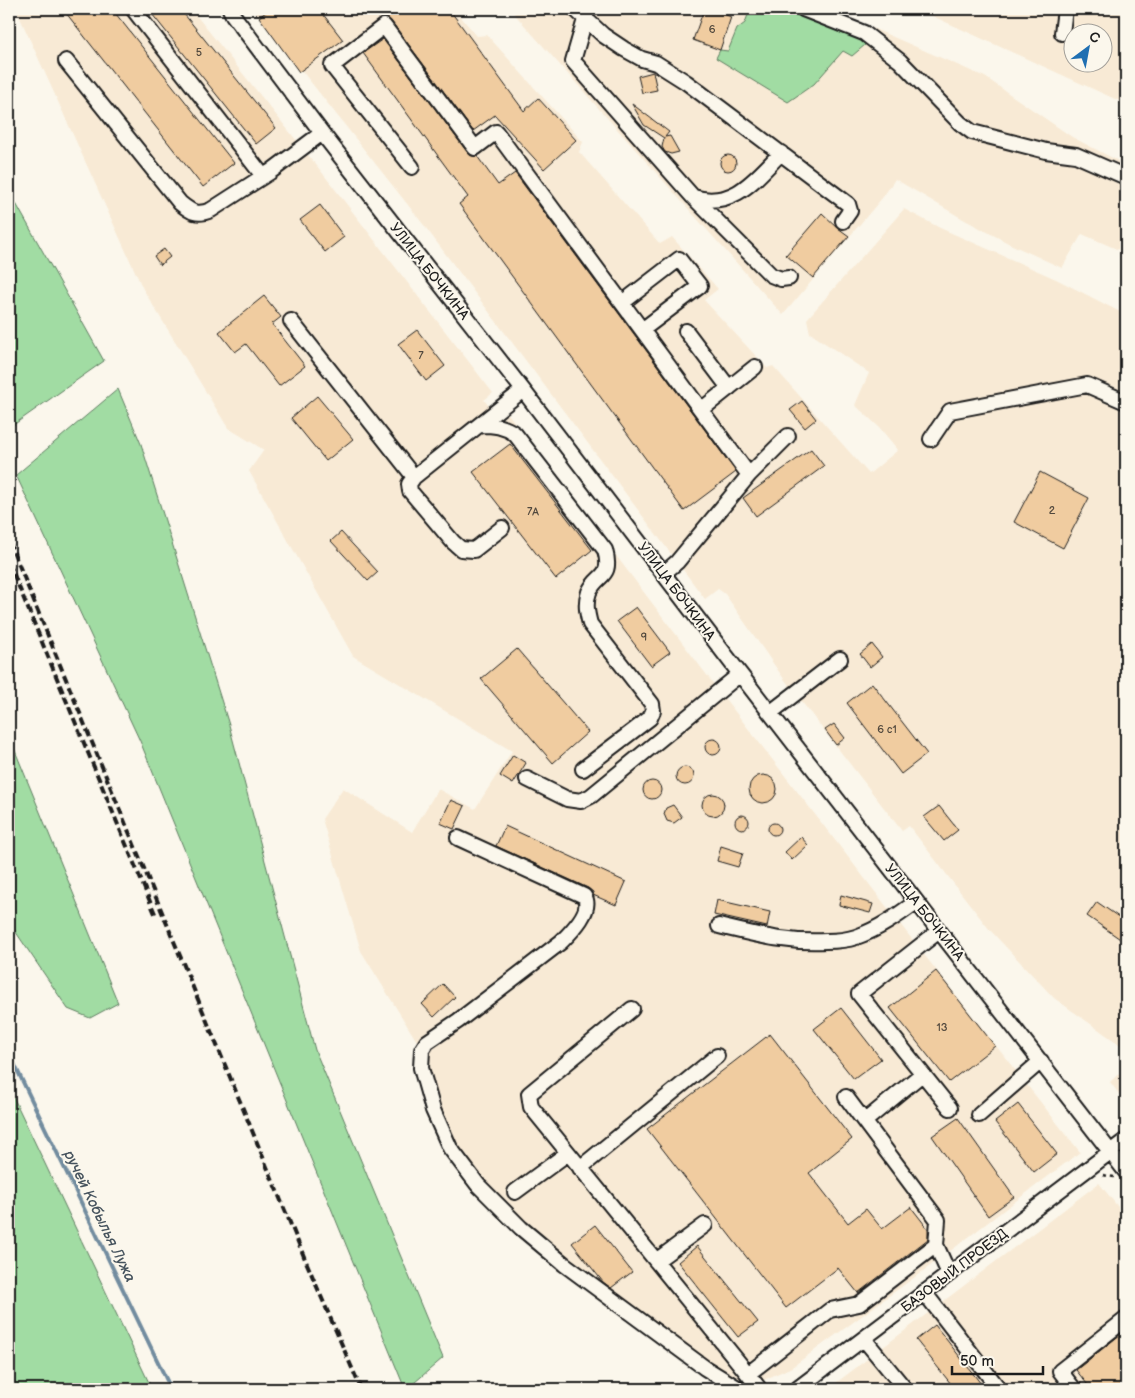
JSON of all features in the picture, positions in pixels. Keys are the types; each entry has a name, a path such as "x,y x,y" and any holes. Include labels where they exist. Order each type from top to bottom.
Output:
{"street":[{"path":"132,9 263,176"},
{"name":"УЛИЦА БОЧКИНА","path":"230,9 322,134 523,390 770,713 1126,1172"},
{"path":"803,9 864,33 900,61 960,123 972,132 1046,151 1076,155 1126,177"},
{"path":"1063,22 1065,9"},
{"path":"583,12 603,35 624,49 642,59 656,63 686,82 848,204 850,211 842,221"},
{"path":"583,12 574,61 693,197 771,275 781,279 789,278"},
{"path":"412,167 332,66 384,26 475,148 496,132 749,475"},
{"path":"66,61 180,202 188,210 201,214 211,210 263,176 322,134"},
{"path":"693,197 702,200 726,199 739,192 781,153"},
{"path":"622,303 679,259 700,286 642,330"},
{"path":"291,320 414,477"},
{"path":"686,331 729,388"},
{"path":"701,410 755,367"},
{"path":"931,439 950,411 1087,385 1126,402"},
{"path":"502,528 474,550 461,549 446,536 410,491 409,484 414,477 523,390"},
{"path":"480,425 497,425 515,434 605,550 608,562 606,572 590,591 586,610 590,624 652,704 654,711 650,718 582,769"},
{"path":"664,574 677,562 749,475 788,436"},
{"path":"770,713 840,659"},
{"path":"527,779 567,799 581,801 591,796 740,674"},
{"path":"458,838 584,896 587,899 587,906 575,928 561,942 458,1020 435,1035 422,1050 421,1068 433,1110 450,1148 478,1185 521,1228 564,1264 705,1368 739,1389"},
{"path":"719,926 782,940 812,942 841,940 855,938 876,928 916,902"},
{"path":"939,931 859,994 950,1108"},
{"path":"632,1009 529,1094 530,1107 759,1389"},
{"path":"580,1168 717,1056"},
{"path":"979,1115 1041,1061"},
{"path":"865,1121 922,1074"},
{"path":"846,1096 938,1220 936,1245 949,1274"},
{"name":"БАЗОВЫЙ ПРОЕЗД","path":"797,1389 1126,1140"},
{"path":"515,1192 568,1153"},
{"path":"656,1261 705,1225"},
{"path":"748,1374 830,1310 859,1304 936,1245"},
{"path":"924,1292 998,1389"},
{"path":"1074,1389 1060,1371 1126,1320"},
{"path":"864,1339 905,1389"}],"shaded area":[{"path":"16,9 191,9 317,166 493,393 484,400 498,417 506,411 719,691 1080,1152 949,1252 792,1367 746,1388 702,1361 552,1244 507,1205 453,1144 438,1106 426,1056 361,951 322,819 343,788 412,832 438,789 475,809 512,751 353,656 249,471 264,450 228,428 143,289"},
{"path":"253,9 454,9 477,36 487,35 583,142 579,152 660,244 672,237 718,289 704,300 767,368 773,366 869,474 898,450 879,427 855,405 869,373 810,333 807,319 904,209 940,228 1056,279 1126,315 1126,1049 1054,998 989,929 909,826 902,831 784,679 725,594 718,589 705,599 423,224 302,71 299,72"},
{"path":"510,9 822,9 868,26 985,77 1072,137 1126,165 1126,253 1082,234 1062,268 1010,244 963,219 895,179 883,197 783,315"},
{"path":"917,9 1126,9 1126,104"},
{"path":"1126,1067 1126,1103 1110,1082"},
{"path":"1099,1183 1126,1217 1126,1389 828,1389"}],"green space":[{"path":"750,9 786,9 848,32 862,39 865,45 852,56 843,51 814,84 788,102 716,58 720,50 728,51 737,29 745,23"},
{"path":"9,191 104,361 9,428"},
{"path":"118,389 141,444 229,725 315,1050 443,1358 407,1389 405,1389 140,741 16,475"},
{"path":"9,736 118,1003 90,1018 68,1009 9,922"},
{"path":"9,1088 152,1389 9,1389"}],"building":[{"path":"72,9 112,9 234,163 203,187 66,13"},
{"path":"148,9 180,9 276,128 256,144"},
{"path":"270,9 319,9 343,40 299,72 259,17"},
{"path":"397,9 449,9 524,111 538,98 576,140 544,169 495,115 473,131 391,21 385,18"},
{"path":"704,9 723,9 721,13 731,17 720,50 693,40"},
{"path":"383,39 468,153 472,156 477,156 498,185 515,173 736,472 684,511 459,204 468,197 363,53"},
{"path":"653,72 657,90 642,93 638,76"},
{"path":"632,104 669,132 665,137 670,136 679,152 671,154 665,152 662,147 664,138 644,125"},
{"path":"728,155 734,157 736,163 734,169 728,171 722,169 720,163 722,157"},
{"path":"320,205 344,237 325,252 300,220"},
{"path":"822,213 849,236 813,278 786,255"},
{"path":"164,249 170,257 160,265 154,256"},
{"path":"264,296 281,317 272,324 305,366 279,386 246,344 235,352 219,332"},
{"path":"417,330 445,366 426,381 398,344"},
{"path":"317,396 353,439 326,461 291,418"},
{"path":"802,401 816,419 805,428 790,410"},
{"path":"510,444 592,550 556,579 473,472"},
{"path":"811,449 824,466 756,516 743,498"},
{"path":"1040,472 1089,498 1063,548 1014,522"},
{"path":"341,532 378,572 368,581 331,541"},
{"path":"636,607 670,652 651,666 617,621"},
{"path":"872,644 882,657 870,667 860,654"},
{"path":"517,649 588,732 553,763 481,679"},
{"path":"872,683 927,754 901,774 847,703"},
{"path":"834,724 845,738 836,745 825,730"},
{"path":"710,739 716,739 721,744 719,753 710,755 705,750 705,744"},
{"path":"513,755 526,763 513,784 500,776"},
{"path":"685,767 691,770 694,776 691,782 685,785 679,782 676,776 679,770"},
{"path":"763,775 773,779 777,789 773,799 763,803 753,799 749,789 753,779"},
{"path":"652,781 658,784 661,790 658,796 652,799 646,796 643,790 646,784"},
{"path":"709,794 717,794 724,801 724,809 717,816 709,816 702,809 702,801"},
{"path":"451,800 465,806 454,829 440,823"},
{"path":"673,805 682,817 674,823 667,821 664,814 666,808"},
{"path":"939,806 958,830 944,841 924,817"},
{"path":"739,815 745,815 749,822 745,829 739,829 735,825 735,819"},
{"path":"772,823 776,823 780,829 776,835 772,835 768,831 768,827"},
{"path":"505,826 626,882 616,905 593,895 593,892 588,888 496,846"},
{"path":"801,837 808,845 792,860 785,852"},
{"path":"721,846 743,853 738,867 717,861"},
{"path":"841,895 873,904 870,913 839,905"},
{"path":"717,900 770,912 767,927 714,915"},
{"path":"1097,902 1126,922 1126,943 1087,916"},
{"path":"936,971 995,1046 949,1082 890,1008"},
{"path":"443,984 455,997 434,1017 422,1004"},
{"path":"841,1008 881,1059 854,1079 814,1029"},
{"path":"770,1034 852,1139 809,1173 848,1223 866,1209 882,1229 911,1207 928,1229 928,1239 858,1293 838,1268 786,1308 647,1129"},
{"path":"1018,1104 1057,1154 1034,1172 995,1122"},
{"path":"958,1118 1014,1197 988,1216 932,1136"},
{"path":"595,1225 632,1272 611,1288 603,1282 572,1243"},
{"path":"697,1246 758,1322 738,1337 678,1262"},
{"path":"935,1325 985,1389 955,1389 916,1340"},
{"path":"1126,1330 1126,1389 1091,1389 1076,1370"}],"waterway":[{"name":"ручей Кобылья Лужа","path":"9,1053 171,1389"}],"railway":[{"path":"9,541 305,1259 361,1389"},
{"path":"9,563 156,916"}]}
